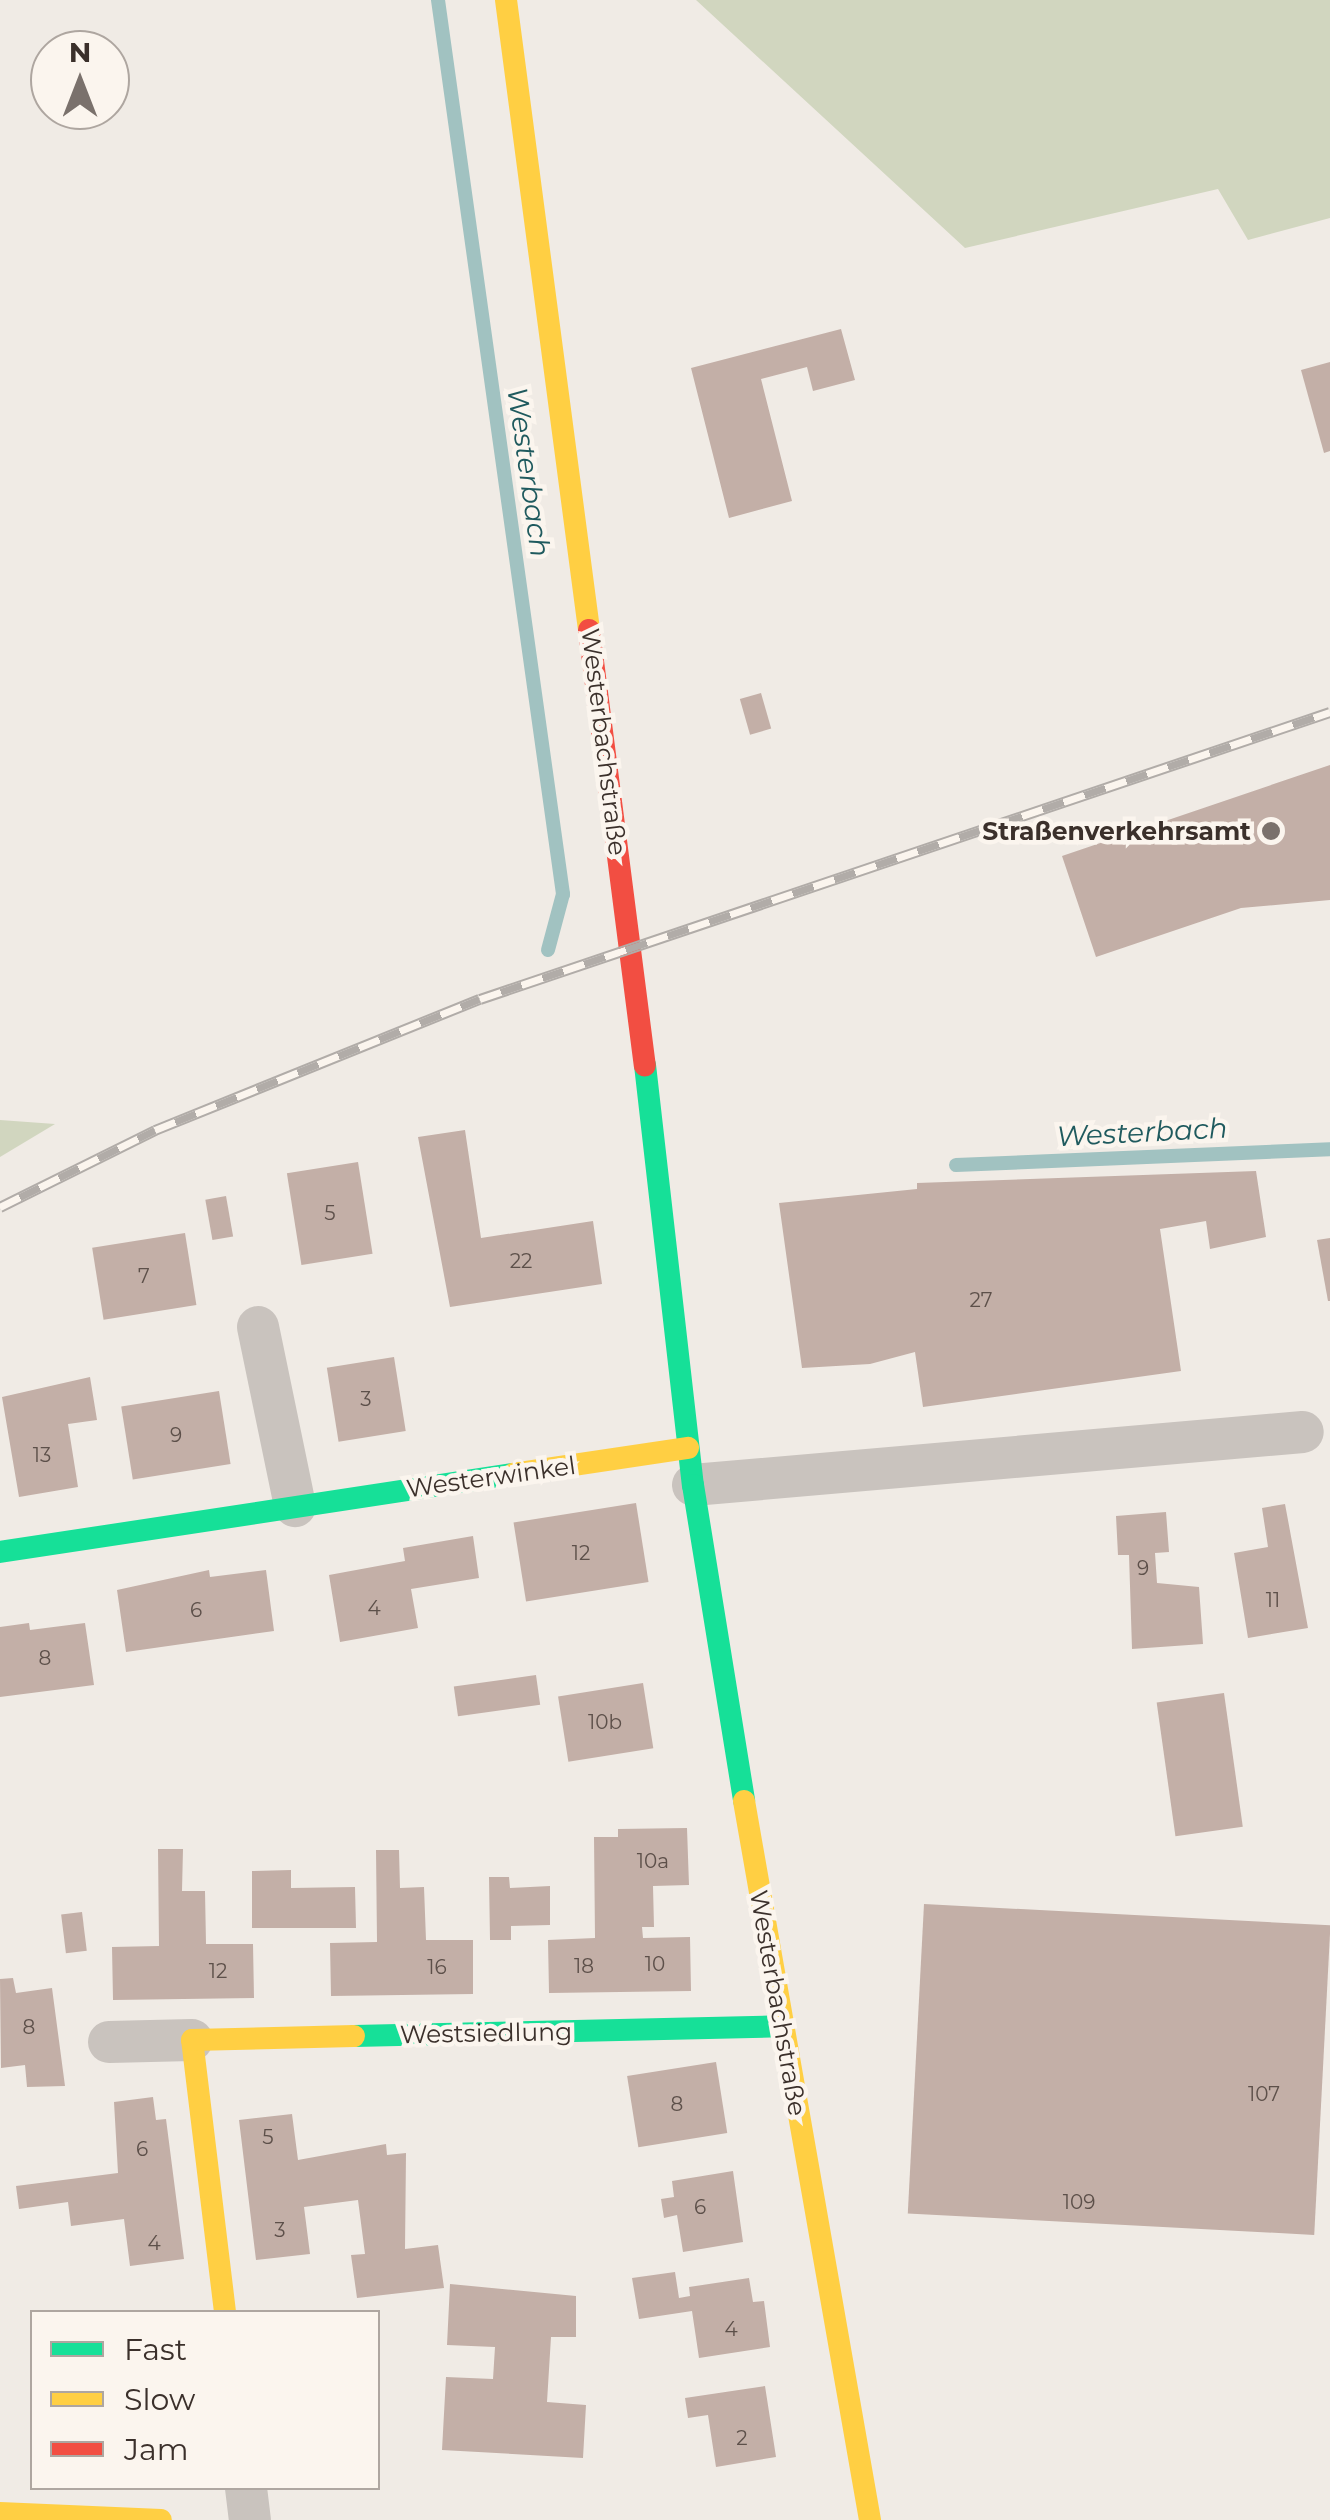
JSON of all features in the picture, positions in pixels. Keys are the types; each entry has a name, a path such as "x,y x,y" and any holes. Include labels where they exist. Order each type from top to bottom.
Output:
{"main road":[{"name":"Westerbachstraße","path":"506,0 631,948 690,1466 780,2026 870,2520"},
{"name":"Westerwinkel","path":"0,1552 295,1506 690,1466"},
{"name":"Westsiedlung","path":"192,2040 780,2026"},
{"path":"192,2040 225,2310"},
{"path":"0,2513 161,2520"}],"street":[{"path":"258,1327 295,1506"},
{"path":"690,1466 1303,1432"},
{"name":"Westsiedlung","path":"109,2042 192,2040"},
{"path":"246,2490 250,2520"}],"green space":[{"path":"696,0 1330,0 1330,218 1248,240 1218,189 965,248"},
{"path":"0,1120 55,1124 0,1157"}],"building":[{"path":"841,329 855,380 813,391 807,367 761,379 792,501 729,518 691,368"},
{"path":"1330,362 1330,451 1324,453 1301,370"},
{"path":"761,693 771,729 750,735 740,699"},
{"path":"1330,765 1330,900 1241,908 1096,957 1062,856"},
{"path":"465,1130 481,1238 593,1221 602,1284 450,1307 418,1137"},
{"path":"358,1162 373,1254 301,1265 287,1173"},
{"path":"1256,1171 1266,1237 1210,1249 1206,1221 1160,1229 1181,1371 923,1407 915,1352 870,1364 802,1368 779,1203 917,1189 917,1183"},
{"path":"226,1196 233,1236 212,1240 205,1200"},
{"path":"185,1233 196,1305 104,1320 92,1248"},
{"path":"1330,1238 1330,1301 1328,1301 1317,1240"},
{"path":"394,1357 406,1431 339,1442 327,1368"},
{"path":"90,1377 97,1420 68,1424 78,1487 19,1497 2,1397"},
{"path":"219,1391 231,1464 133,1480 121,1406"},
{"path":"636,1503 649,1582 526,1601 514,1522"},
{"path":"1285,1504 1308,1628 1248,1638 1234,1553 1268,1547 1262,1508"},
{"path":"1166,1512 1169,1552 1155,1553 1157,1583 1199,1587 1203,1644 1132,1649 1129,1555 1118,1555 1116,1516"},
{"path":"473,1536 479,1578 411,1589 418,1628 340,1642 329,1575 405,1561 403,1548"},
{"path":"209,1570 210,1577 266,1570 274,1631 126,1652 117,1590"},
{"path":"29,1623 30,1630 85,1623 94,1685 0,1697 0,1627"},
{"path":"536,1675 540,1705 458,1716 454,1687"},
{"path":"643,1683 653,1748 568,1762 558,1696"},
{"path":"1224,1693 1243,1827 1175,1836 1157,1702"},
{"path":"687,1828 689,1885 653,1886 654,1927 642,1927 643,1938 690,1937 691,1991 549,1993 548,1940 595,1938 594,1837 618,1837 618,1829"},
{"path":"158,1849 183,1849 182,1891 205,1891 206,1944 253,1944 254,1998 113,2000 112,1947 159,1946"},
{"path":"376,1850 399,1850 400,1888 424,1887 426,1940 473,1940 473,1994 331,1996 330,1943 377,1942"},
{"path":"291,1870 291,1888 355,1887 356,1928 252,1928 252,1871"},
{"path":"489,1877 509,1877 510,1888 550,1886 550,1925 511,1926 511,1940 490,1940"},
{"path":"924,1904 1330,1925 1314,2235 908,2214"},
{"path":"82,1912 87,1951 66,1953 61,1915"},
{"path":"13,1978 16,1993 52,1988 65,2086 27,2087 25,2065 1,2068 0,1979"},
{"path":"716,2062 727,2133 638,2147 627,2076"},
{"path":"153,2097 156,2120 166,2119 184,2259 130,2266 124,2219 71,2226 68,2202 19,2209 16,2186 118,2173 114,2102"},
{"path":"292,2114 298,2160 386,2144 387,2155 406,2153 405,2249 438,2245 444,2288 357,2298 351,2255 365,2254 358,2200 304,2207 310,2254 256,2260 239,2120"},
{"path":"733,2171 743,2242 683,2252 677,2215 664,2218 661,2199 674,2197 672,2181"},
{"path":"675,2272 679,2298 690,2296 689,2287 749,2278 753,2302 764,2301 770,2347 699,2358 692,2311 639,2319 632,2278"},
{"path":"450,2284 576,2296 576,2337 551,2337 547,2402 586,2405 583,2458 442,2450 446,2377 493,2379 495,2347 447,2345"},
{"path":"765,2386 776,2457 716,2467 708,2415 688,2418 685,2398"}],"waterway":[{"name":"Westerbach","path":"438,0 563,894 548,950"},
{"name":"Westerbach","path":"956,1165 1330,1149"}],"railway":[{"path":"0,1207 155,1130 480,999 1330,712"}],"traffic: fast":[{"path":"645,1065 693,1485 744,1801"},
{"path":"0,1552 513,1474"},
{"path":"354,2036 780,2026"}],"traffic: slow":[{"path":"506,0 589,630"},
{"path":"513,1474 688,1448"},
{"path":"744,1801 870,2520"},
{"path":"225,2310 192,2040 354,2036"},
{"path":"0,2513 161,2520"}],"traffic: jam":[{"path":"589,630 645,1065"}],"place":[{"name":"Straßenverkehrsamt","path":"1271,831"}]}
